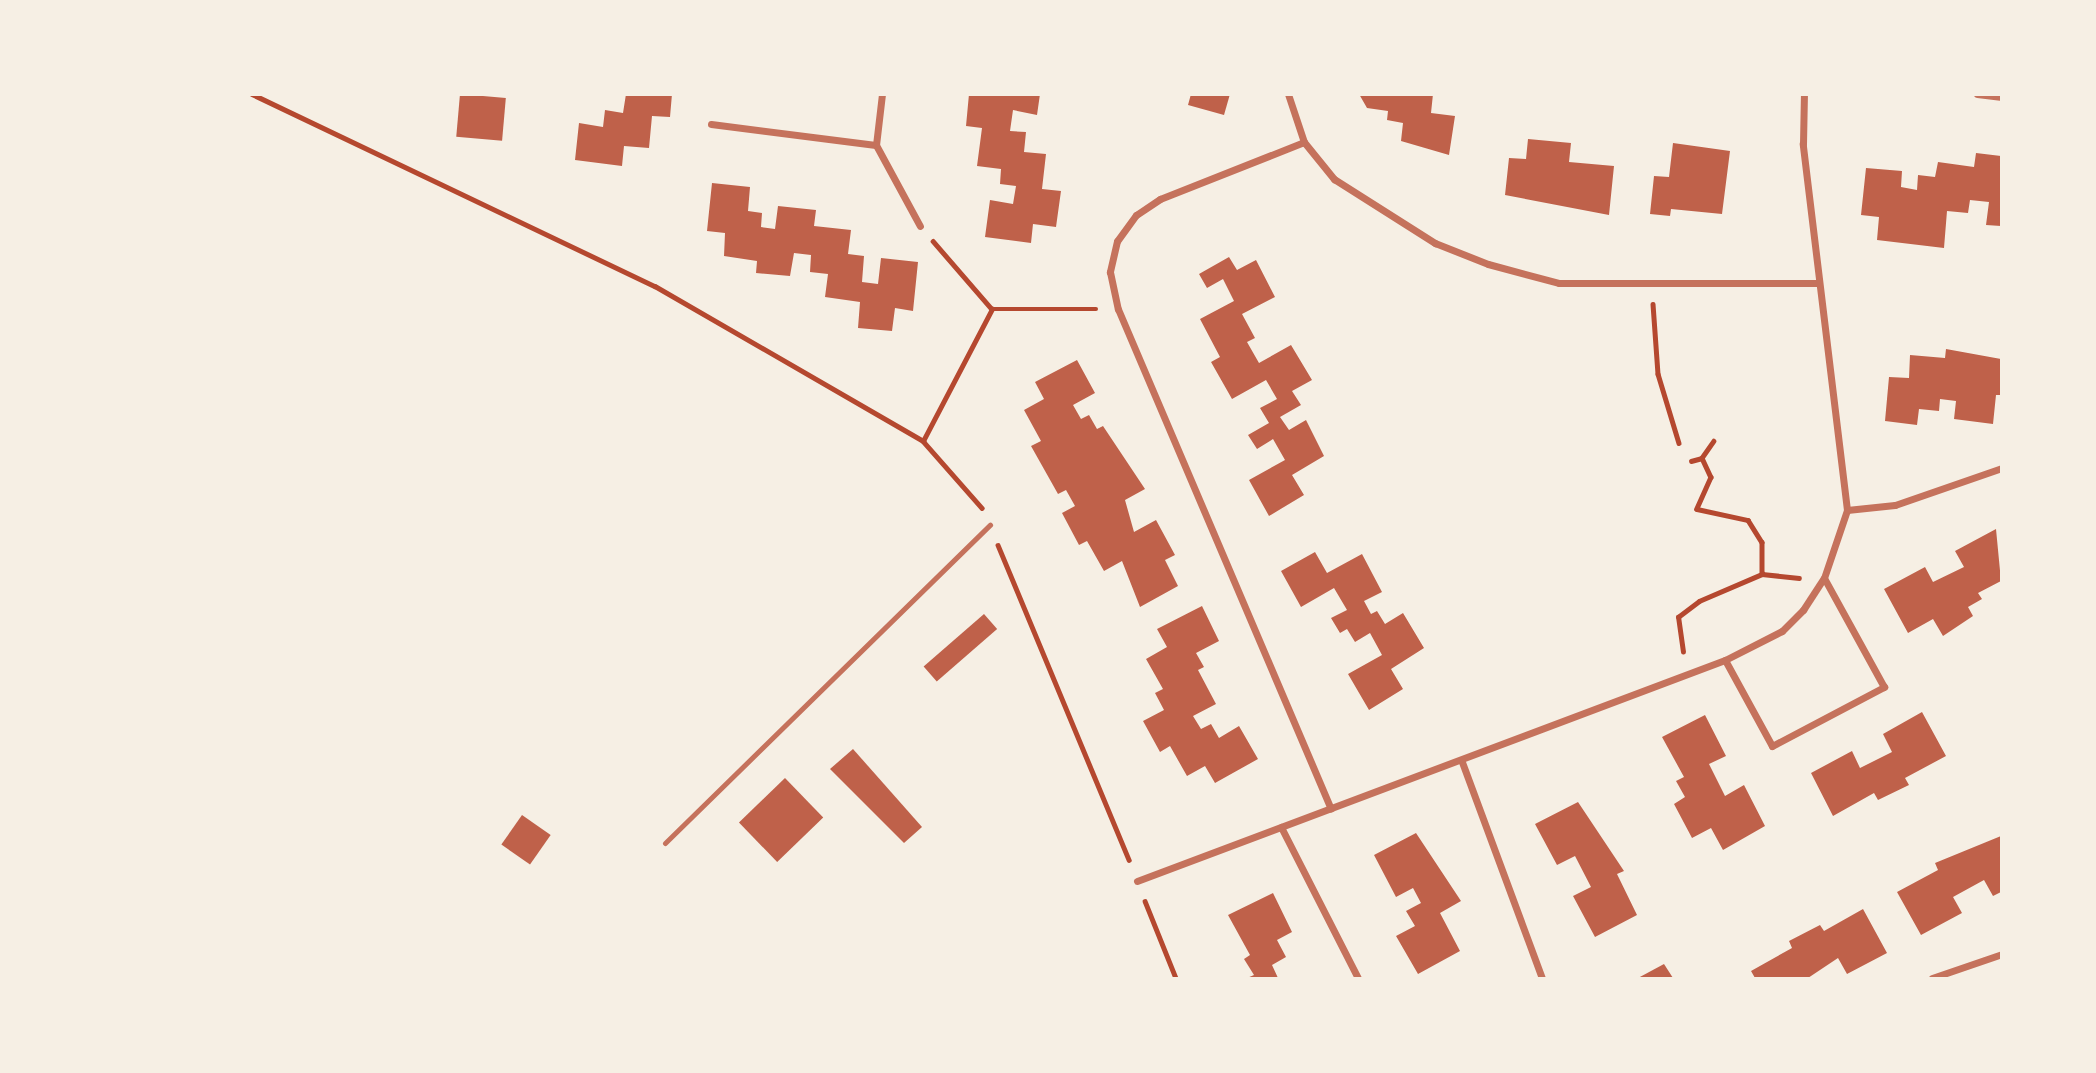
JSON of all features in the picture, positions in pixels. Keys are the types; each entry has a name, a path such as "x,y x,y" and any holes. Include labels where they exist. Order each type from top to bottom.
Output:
{"street":[{"path":"882,94 876,145 920,226"},
{"path":"1287,94 1304,142 1334,179 1435,243 1559,283 1652,286 1819,283"},
{"path":"1137,881 1462,762 1691,669 1725,660 1782,631 1824,578 1847,510 1803,144 1804,94"},
{"path":"1977,94 2001,97"},
{"path":"711,124 876,145"},
{"path":"1304,142 1160,199 1136,215 1117,241 1110,272 1118,309 1331,809"},
{"path":"1847,510 1895,505 2001,468"},
{"path":"1725,660 1772,746 1884,687 1824,578"},
{"path":"1462,762 1542,978"},
{"path":"1282,827 1358,978"},
{"path":"1932,978 2001,954"}],"lane":[{"path":"665,843 990,525"}],"path":[{"path":"252,94 655,286 923,441 958,475 990,525 1175,978"},
{"path":"920,226 992,309 1118,309"},
{"path":"1652,286 1658,374 1679,443"},
{"path":"923,441 992,309"},
{"path":"1691,461 1702,458 1714,442"},
{"path":"1702,458 1711,477 1697,509 1748,520 1762,542 1762,574"},
{"path":"1691,669 1679,644 1678,617 1699,601 1762,574 1784,573 1817,589"}],"building":[{"path":"460,94 506,98 502,141 456,137"},
{"path":"626,94 672,94 670,117 652,116 649,148 624,146 622,166 575,160 579,123 603,127 605,110 623,113"},
{"path":"969,94 1040,94 1037,115 1013,110 1010,131 1026,132 1024,152 1046,154 1042,189 1061,191 1056,227 1033,224 1031,243 985,237 990,200 1013,204 1016,186 1000,184 1001,169 977,166 982,128 966,126"},
{"path":"1191,94 1230,94 1224,115 1188,105"},
{"path":"1359,94 1433,94 1431,113 1455,116 1449,155 1401,141 1403,123 1387,120 1388,111 1367,108"},
{"path":"1528,139 1571,143 1569,162 1614,166 1609,215 1505,195 1509,158 1526,159"},
{"path":"1673,143 1730,151 1722,214 1671,209 1670,216 1650,214 1654,176 1669,177"},
{"path":"1976,153 2001,156 2001,226 1986,225 1989,202 1970,200 1968,213 1947,211 1944,248 1877,240 1879,217 1861,215 1866,168 1902,171 1901,187 1917,190 1918,175 1935,177 1938,162 1974,167"},
{"path":"712,183 750,187 748,211 762,213 761,227 775,229 778,206 816,210 814,226 851,230 848,254 864,256 862,282 878,284 881,258 918,262 913,311 895,308 892,331 858,328 860,302 825,297 828,274 810,272 811,255 794,253 790,276 756,273 757,261 724,256 725,233 707,231"},
{"path":"1229,257 1237,270 1256,260 1275,297 1242,314 1255,338 1247,342 1259,363 1291,345 1312,380 1292,391 1301,405 1280,417 1289,430 1306,420 1324,456 1292,475 1304,495 1269,516 1249,480 1285,460 1273,439 1257,449 1248,435 1269,423 1260,408 1277,399 1266,380 1232,399 1211,362 1220,357 1200,319 1234,301 1223,279 1207,288 1199,274"},
{"path":"1946,349 2001,359 2001,395 1996,395 1993,424 1954,419 1956,401 1940,399 1939,411 1919,409 1917,425 1885,421 1889,377 1909,378 1910,355 1945,358"},
{"path":"1077,360 1095,393 1073,405 1081,419 1089,415 1097,429 1103,426 1145,489 1125,500 1134,532 1156,520 1175,555 1165,560 1178,586 1140,607 1122,561 1104,571 1087,541 1079,545 1062,513 1075,506 1066,490 1058,494 1031,446 1041,441 1024,410 1044,399 1035,382"},
{"path":"1996,529 2001,581 1978,593 1982,599 1968,607 1973,616 1943,636 1933,619 1908,633 1884,589 1925,567 1933,582 1964,567 1955,551"},
{"path":"1315,552 1327,573 1362,554 1382,592 1364,601 1371,614 1377,611 1385,624 1403,613 1424,648 1391,669 1403,689 1369,710 1348,674 1382,655 1370,633 1355,642 1347,629 1340,633 1331,618 1347,610 1334,588 1301,607 1281,571"},
{"path":"1202,606 1219,641 1196,653 1204,667 1198,670 1216,704 1193,716 1201,729 1211,724 1219,738 1239,726 1258,759 1215,783 1205,766 1187,776 1170,746 1160,752 1143,721 1164,710 1155,693 1163,689 1146,659 1167,647 1157,629"},
{"path":"984,614 997,629 937,682 924,666"},
{"path":"1922,712 1946,756 1905,778 1909,785 1878,800 1874,793 1833,816 1811,773 1852,751 1860,768 1892,752 1883,734"},
{"path":"1705,715 1726,756 1709,764 1725,796 1744,785 1765,826 1723,850 1711,828 1692,838 1674,804 1685,797 1676,781 1684,777 1662,737"},
{"path":"853,749 922,827 904,843 830,769"},
{"path":"785,778 823,818 777,862 739,822"},
{"path":"1578,802 1624,871 1617,874 1637,915 1595,937 1573,896 1591,887 1575,856 1557,865 1535,824"},
{"path":"522,815 551,835 530,865 501,844"},
{"path":"1416,833 1461,901 1440,913 1460,951 1418,974 1396,936 1415,926 1406,911 1421,903 1413,888 1396,897 1374,855"},
{"path":"2001,836 2001,892 1993,896 1984,880 1953,897 1962,913 1921,935 1897,892 1938,870 1935,863"},
{"path":"1273,893 1292,932 1277,940 1286,957 1272,965 1278,978 1247,978 1254,975 1244,959 1250,955 1228,915"},
{"path":"1863,909 1887,953 1847,974 1838,958 1808,978 1755,978 1751,971 1792,948 1789,941 1820,925 1824,931"},
{"path":"1664,964 1673,978 1638,978"}]}
